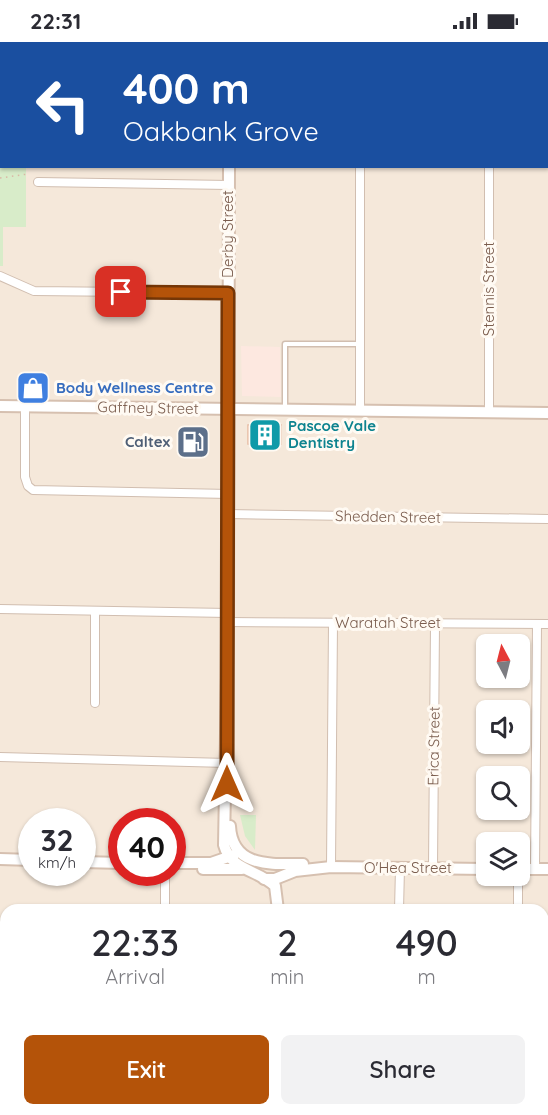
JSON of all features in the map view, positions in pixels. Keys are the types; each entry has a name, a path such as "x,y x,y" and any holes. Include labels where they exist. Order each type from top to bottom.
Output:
{"street":[{"name":"Derby Street","path":"228,857 223,838 227,763 229,168"},
{"path":"360,168 360,410"},
{"name":"Stennis Street","path":"489,168 489,412"},
{"path":"38,182 229,185"},
{"path":"0,276 34,291 228,293"},
{"name":"Gaffney Street","path":"0,406 548,413"},
{"path":"25,406 25,477 28,486 41,492 228,494"},
{"name":"Shedden Street","path":"228,514 548,519"},
{"name":"Waratah Street","path":"0,609 95,611 333,623 548,624"},
{"path":"95,611 95,702"},
{"path":"331,867 333,623"},
{"name":"Erica Street","path":"433,868 435,624"},
{"path":"535,869 537,624"},
{"path":"0,757 227,763"},
{"name":"Derby Street","path":"226,805 231,841 247,864"},
{"path":"186,864 211,863 236,854 277,891 278,904"},
{"path":"0,859 18,860"},
{"path":"186,865 265,864 280,878 284,891 284,904"},
{"name":"O'Hea Street","path":"265,864 321,864 331,867"},
{"name":"O'Hea Street","path":"263,879 280,878 295,871 331,867 476,868"},
{"path":"399,868 399,904"},
{"path":"530,869 548,869"},
{"path":"165,886 165,904"},
{"path":"518,886 518,904"}],"lane":[{"path":"285,409 285,344 360,344"}],"path":[{"path":"0,178 28,174"}],"shaded area":[{"path":"0,168 548,168 548,904 0,904"},
{"path":"241,346 280,347 281,397 242,396"}],"green space":[{"path":"0,168 26,168 26,227 3,227 3,266 0,266"},
{"path":"240,815 256,815 255,850 245,836"}],"building":[{"name":"Pascoe Vale Dentistry","path":"248,425 281,425 281,444 248,444"}],"place":[{"name":"Body Wellness Centre","path":"33,388"},
{"name":"Pascoe Vale Dentistry","path":"265,435"},
{"name":"Caltex","path":"193,442"}],"route":[{"path":"121,292 228,293 227,784"}]}
